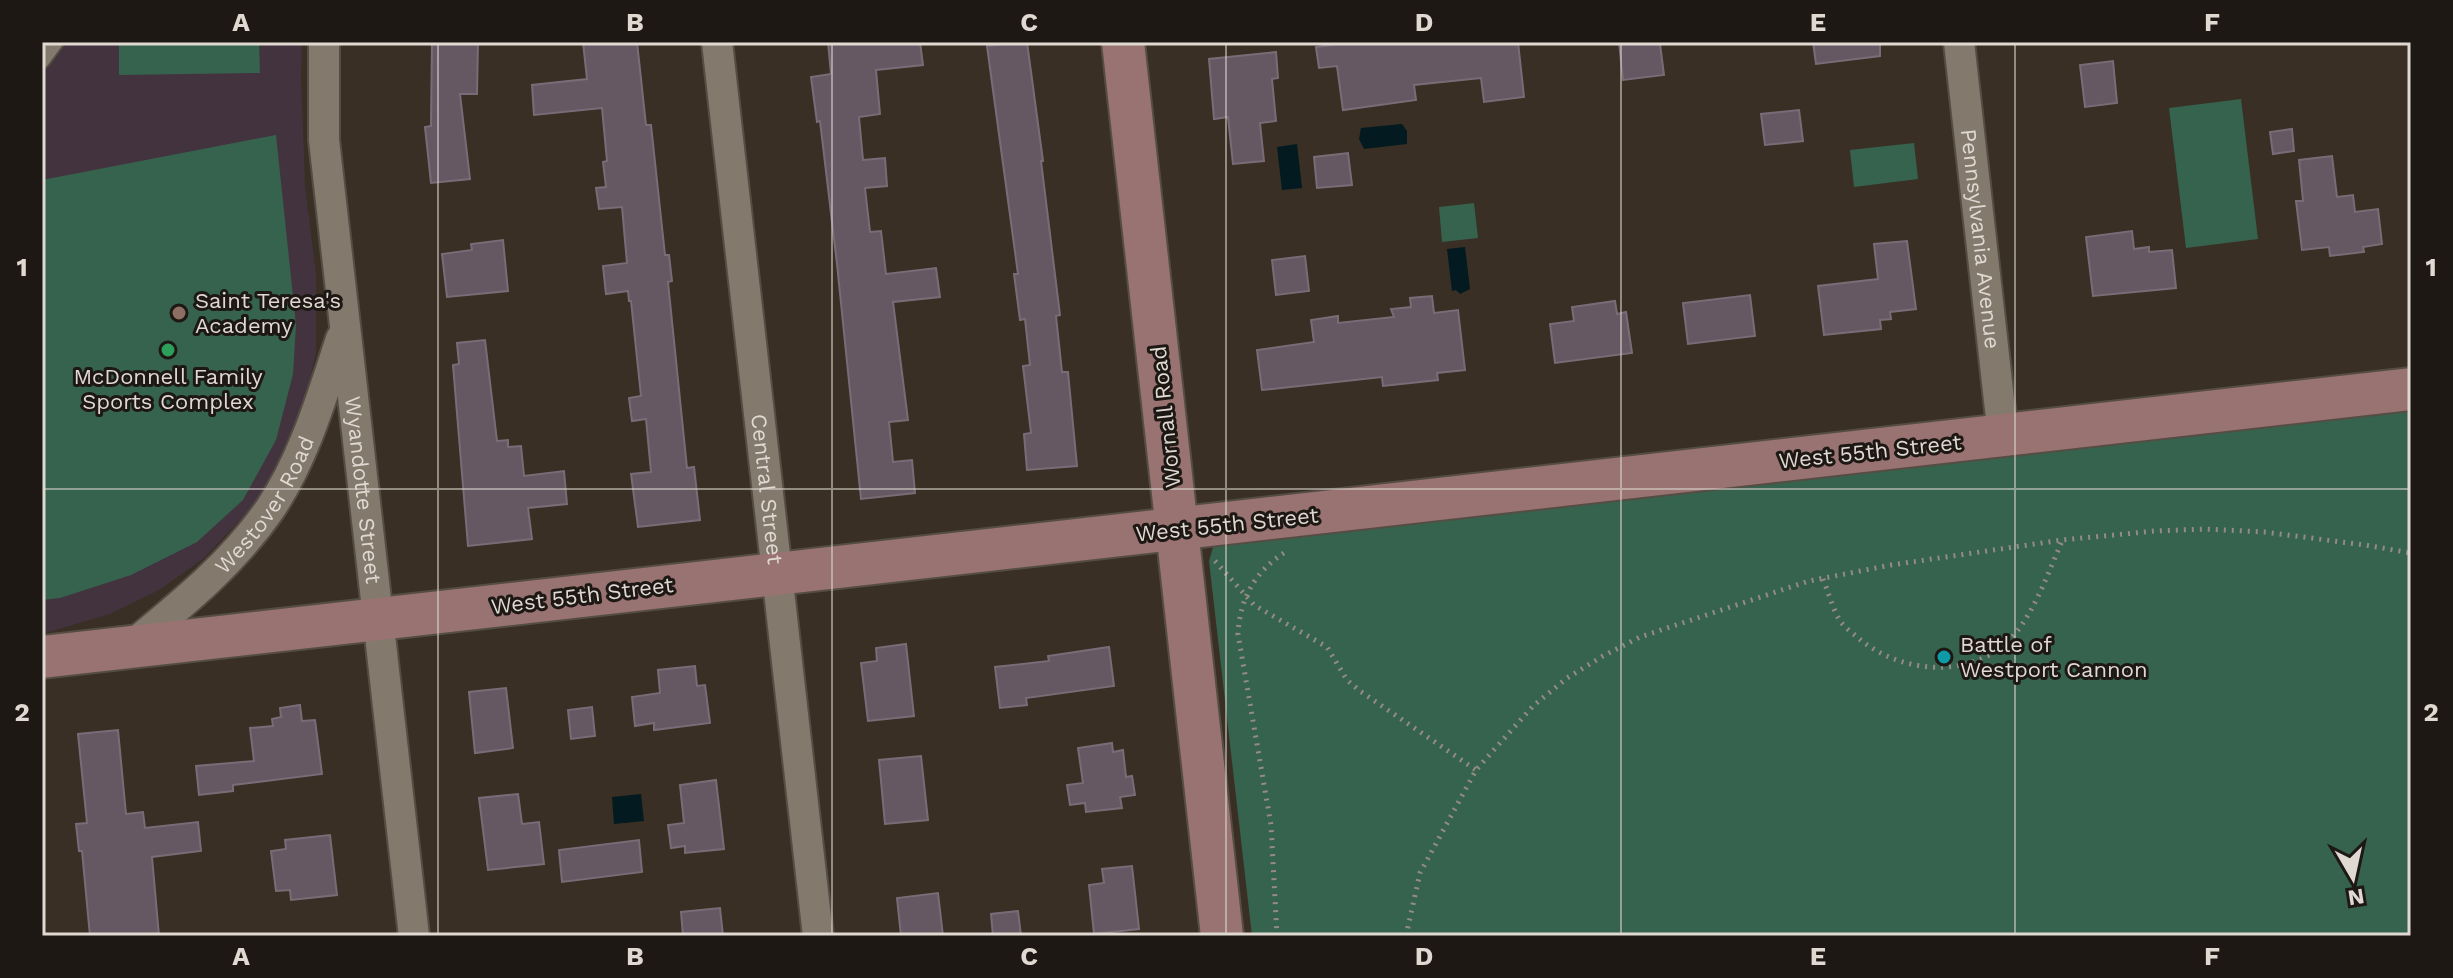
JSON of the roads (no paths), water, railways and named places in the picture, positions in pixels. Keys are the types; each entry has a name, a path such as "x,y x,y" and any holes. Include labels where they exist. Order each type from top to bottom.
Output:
{"main road":[{"name":"Wornall Road","path":"1123,42 1193,541 1222,936"},
{"name":"West 55th Street","path":"42,657 777,573 1193,541 2003,436 2411,389"}],"street":[{"name":"Wyandotte Street","path":"324,42 324,140 414,936"},
{"name":"Central Street","path":"717,42 818,936"},
{"name":"Pennsylvania Avenue","path":"1959,42 2003,436"},
{"name":"Westover Road","path":"130,647 213,577 270,508 312,428 344,327"}],"lane":[{"path":"42,61 56,42"}],"water":[{"path":"1402,124 1407,131 1407,144 1364,149 1359,139 1361,128"},
{"path":"1297,144 1302,188 1282,190 1277,147"},
{"path":"1465,247 1470,289 1460,294 1452,291 1447,249"},
{"path":"641,794 644,821 614,824 612,797"}],"place":[{"name":"Saint Teresa's Academy","path":"179,313"},
{"name":"McDonnell Family Sports Complex","path":"168,350"},
{"name":"Battle of Westport Cannon","path":"1944,657"}]}
